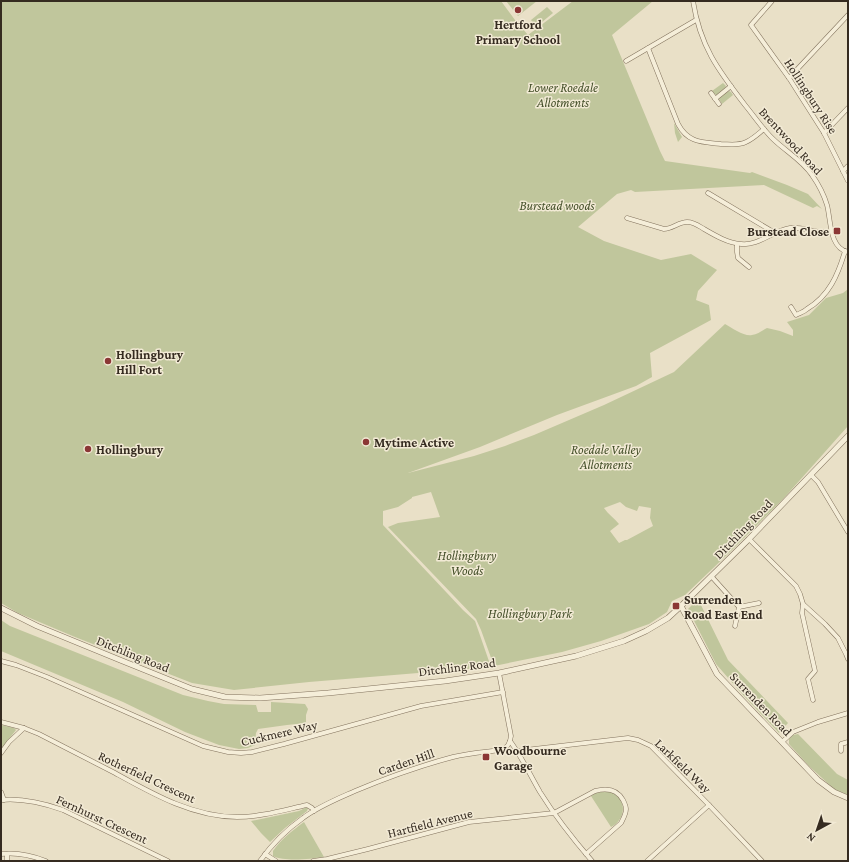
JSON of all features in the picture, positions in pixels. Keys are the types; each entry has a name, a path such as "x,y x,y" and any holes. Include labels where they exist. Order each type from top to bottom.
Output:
{"street":[{"name":"Brentwood Road","path":"693,1 696,20 708,51 719,70 764,129 781,146 806,167 812,175 825,199 836,244 840,249 847,252"},
{"name":"Hollingbury Rise","path":"772,1 750,25 789,78 824,133 848,181"},
{"path":"789,78 848,15"},
{"path":"626,61 696,20"},
{"path":"648,48 678,124 683,132 689,137 696,141 738,144 750,140 764,129"},
{"path":"715,99 731,86"},
{"path":"711,93 719,104"},
{"path":"824,133 848,108"},
{"path":"843,171 848,166"},
{"path":"708,193 775,233"},
{"path":"627,218 664,229 686,222 691,223 719,238 744,245 758,242 775,233 790,228 801,228 822,233 832,231"},
{"path":"737,244 738,258 749,267"},
{"path":"792,307 796,316 807,310 823,296 832,285 847,252"},
{"name":"Ditchling Road","path":"1,608 37,626 192,689 225,696 260,698 314,694 499,673 576,656 624,641 646,631 668,618 712,577 848,436"},
{"path":"811,475 818,482 848,532"},
{"path":"749,539 796,586 800,594 803,604 802,613 815,671 808,678 813,700"},
{"path":"712,577 739,607"},
{"path":"739,607 759,604"},
{"path":"803,604 838,638 848,659"},
{"name":"Surrenden Road","path":"681,606 717,674 818,780 834,792 848,798"},
{"path":"735,626 739,607"},
{"name":"Cuckmere Way","path":"1,661 42,674 203,746 228,752 241,753 257,751 284,744 422,706 503,692"},
{"path":"499,673 511,736 510,741 517,750 554,813 591,861"},
{"path":"782,742 792,732 848,713"},
{"name":"Rotherfield Crescent","path":"1,722 24,728 53,741 160,797 199,812 238,817 270,813 307,805 314,811"},
{"path":"1,753 9,742 24,728"},
{"name":"Larkfield Way","path":"517,750 628,738 638,740 651,746 762,861"},
{"name":"Carden Hill","path":"260,861 277,840 303,818 338,799 362,788 408,771 454,757 503,749 510,741"},
{"path":"836,742 841,744 848,742"},
{"path":"841,744 841,751"},
{"path":"554,813 595,791 602,789 609,789 616,792 621,797 626,809 620,824 586,854"},
{"path":"1,792 2,800"},
{"name":"Fernhurst Crescent","path":"2,800 25,800 45,804 63,810 87,820 168,861"},
{"path":"647,861 709,805"},
{"name":"Hartfield Avenue","path":"313,861 368,850 469,822 554,813"},
{"path":"1,854 25,854 46,861"},
{"path":"7,854 7,861"},
{"path":"265,854 276,861"}],"green space":[{"path":"1,1 501,1 528,35 573,1 653,1 612,35 665,161 750,173 752,172 808,194 822,209 817,206 813,208 764,185 635,192 631,190 617,194 578,227 604,241 661,260 691,254 717,270 698,291 696,300 709,305 711,320 650,353 652,377 636,386 557,415 480,447 408,473 474,456 505,446 604,405 674,372 725,324 746,335 758,333 767,328 793,336 793,330 787,322 809,315 826,298 843,293 848,289 848,426 784,498 731,551 685,595 672,601 667,612 649,624 601,641 562,652 494,666 476,619 388,527 398,523 440,517 431,492 412,497 398,507 383,511 383,525 475,621 491,667 309,682 234,690 192,683 75,637 18,613 1,603","holes":["620,502 626,507 637,511 639,506 651,508 650,518 653,526 619,543 610,531 619,524 604,508"]},
{"name":"Hertford Primary School","path":"506,1 537,1 518,16"},
{"path":"547,7 553,13 536,27 531,20"},
{"path":"723,83 726,86 724,89 717,95 713,94 712,91"},
{"path":"729,91 733,95 722,104 719,99 722,95"},
{"path":"674,123 682,137 678,142 675,133"},
{"path":"698,599 728,660 788,723 779,733 716,664 688,609"},
{"path":"1,620 10,626 183,695 224,704 256,705 258,712 271,712 271,702 305,704 308,709 306,723 258,729 256,733 255,745 248,748 239,749 219,745 185,732 123,702 1,651"},
{"path":"1,725 14,728 16,730 1,749"},
{"path":"798,734 837,774 848,780 848,795 834,789 809,766 789,744 789,739 793,735"},
{"path":"606,791 614,793 622,802 623,807 623,812 619,821 611,827 591,796 596,793"},
{"path":"308,808 307,811 270,842 251,821 299,811"},
{"path":"304,822 324,857 284,859 273,856 273,851 280,843"}],"place":[{"name":"Hertford Primary School","path":"518,10"},
{"name":"Burstead Close","path":"837,231"},
{"name":"Hollingbury Hill Fort","path":"108,361"},
{"name":"Mytime Active","path":"366,442"},
{"name":"Hollingbury","path":"88,449"},
{"name":"Surrenden Road East End","path":"676,606"},
{"name":"Woodbourne Garage","path":"486,757"}],"park label":[{"name":"Lower Roedale Allotments","path":"563,94"},
{"name":"Burstead woods","path":"557,205"},
{"name":"Roedale Valley Allotments","path":"606,456"},
{"name":"Hollingbury Woods","path":"467,562"},
{"name":"Hollingbury Park","path":"530,613"}]}
